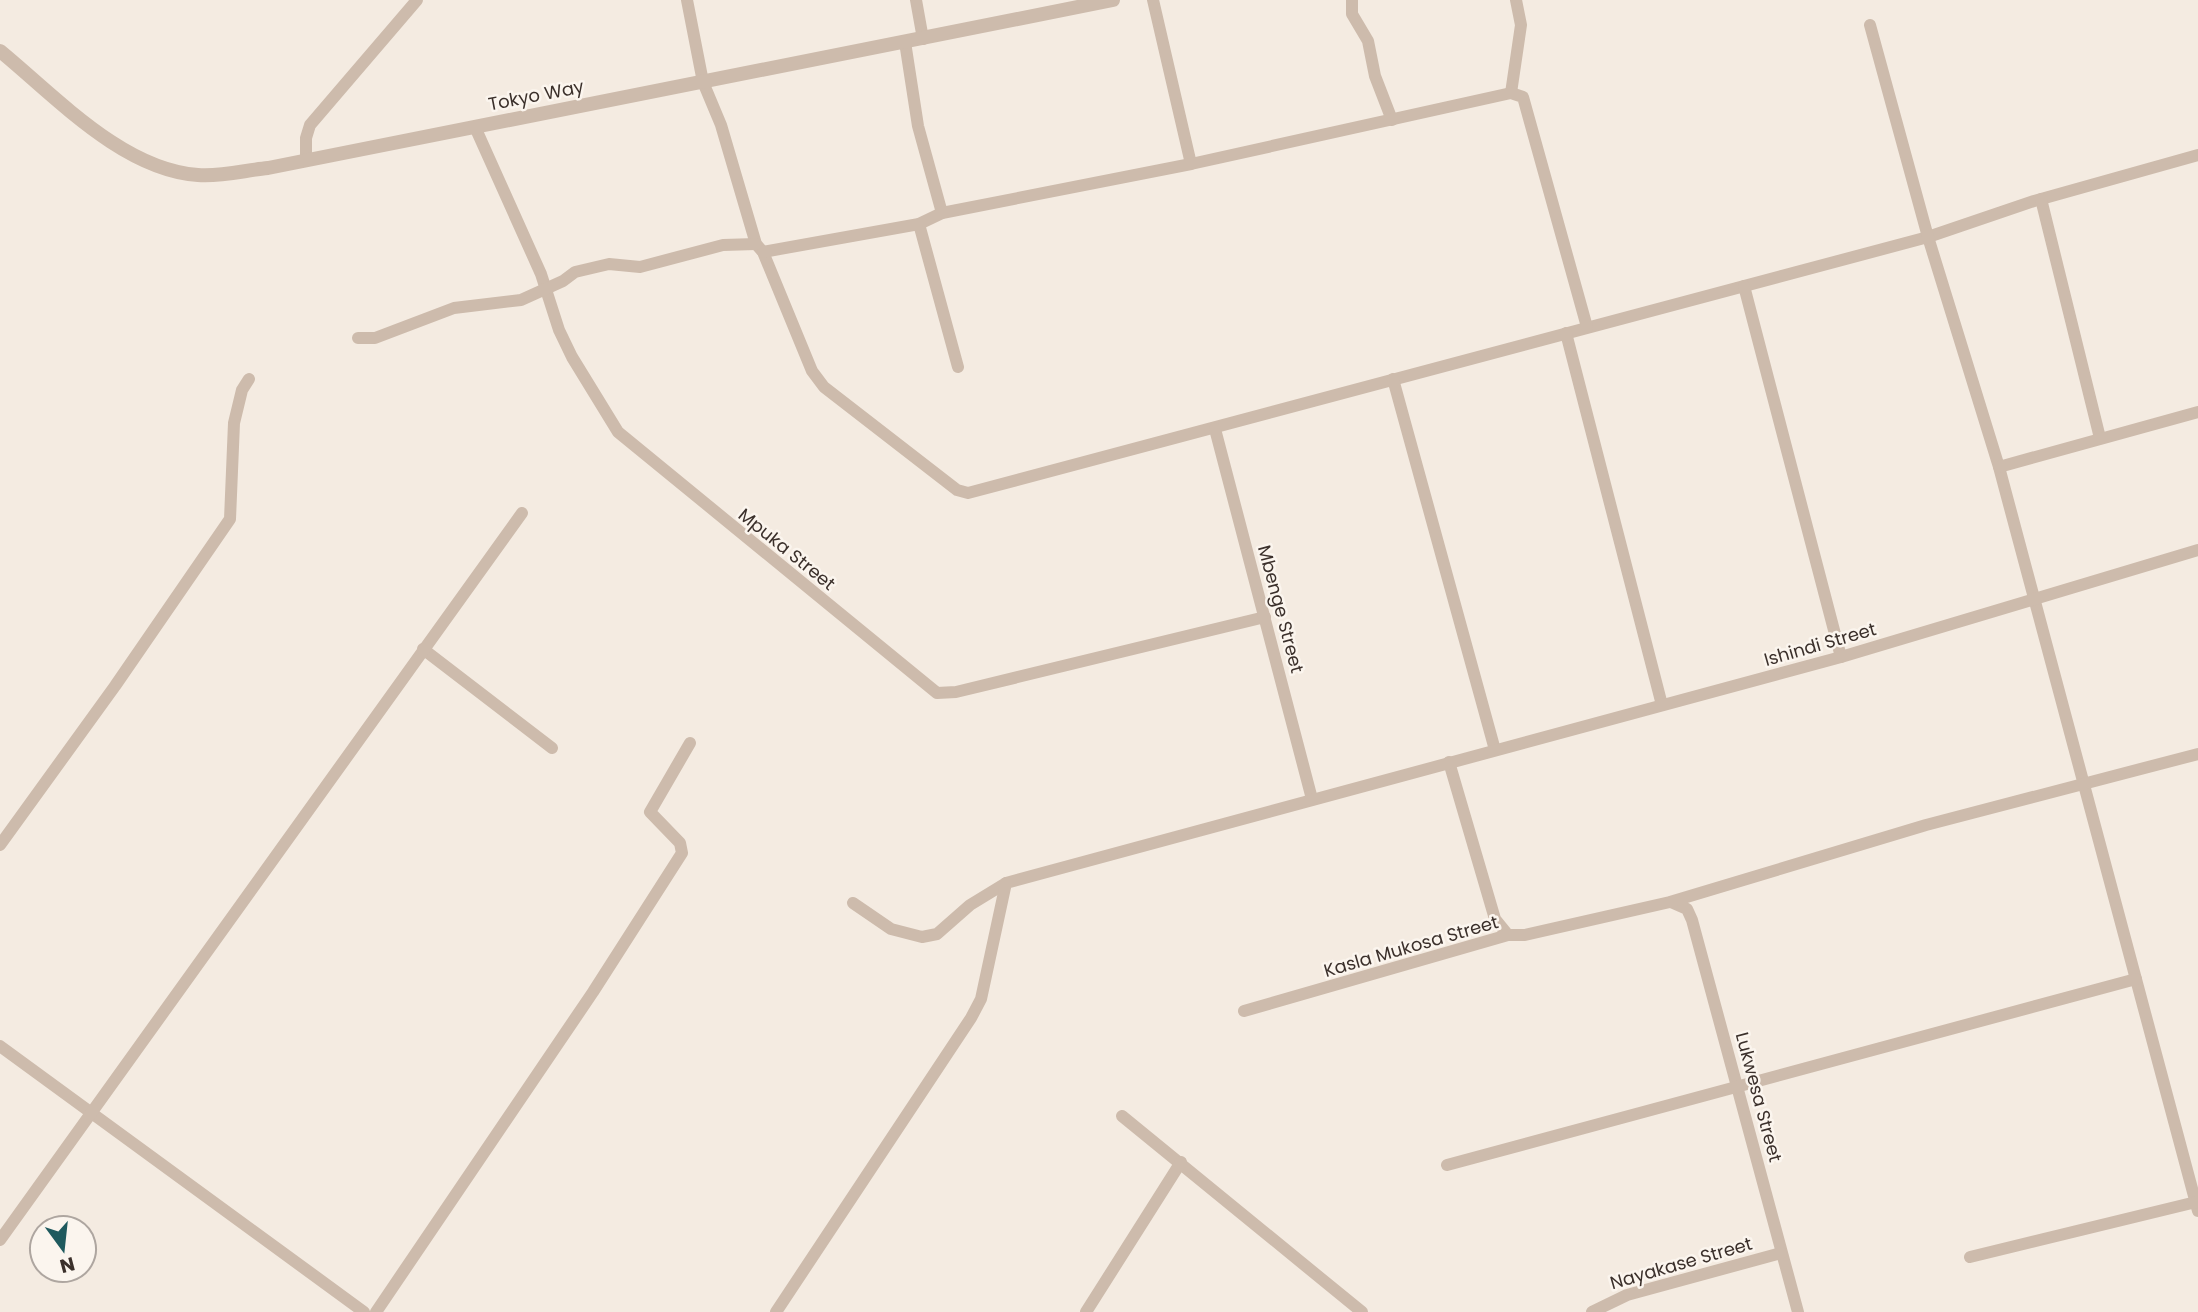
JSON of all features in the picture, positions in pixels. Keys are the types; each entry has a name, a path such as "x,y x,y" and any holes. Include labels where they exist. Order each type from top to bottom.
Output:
{"street":[{"path":"306,160 306,138 310,125 417,0"},
{"path":"687,0 703,82 721,125 760,248 818,380 962,492 974,493 1928,237 2041,200 2198,155"},
{"path":"916,0 923,39"},
{"name":"Tokyo Way","path":"0,51 110,142 147,163 201,176 306,160 1113,0"},
{"path":"1153,0 1191,164"},
{"path":"1352,0 1352,14 1368,41 1375,76 1392,120"},
{"path":"1511,93 1521,25 1516,0"},
{"path":"1870,25 1928,237 1999,467 2197,1206 1970,1256"},
{"path":"905,42 918,126 942,213"},
{"path":"358,338 375,338 454,308 511,302 563,281 575,272 609,264 640,267 723,245 760,248 919,224 942,213 1191,164 1511,93 1523,97 1587,327"},
{"name":"Mpuka Street","path":"475,127 546,288 559,330 572,357 628,442 937,693 956,692 1265,617"},
{"path":"2041,200 2100,438"},
{"path":"919,224 958,367"},
{"path":"1744,286 1841,657"},
{"path":"1566,332 1662,705"},
{"path":"0,845 116,686 230,519 234,423 242,390 249,379"},
{"path":"1394,379 1495,750"},
{"path":"1999,467 2198,412"},
{"name":"Mbenge Street","path":"1215,429 1312,799"},
{"path":"0,1240 522,513"},
{"name":"Ishindi Street","path":"853,903 891,929 922,937 937,934 970,905 1006,883 1841,657 2198,550"},
{"path":"423,649 552,748"},
{"path":"376,1312 593,992 682,853 680,843 650,812 690,743"},
{"name":"Kasla Mukosa Street","path":"1244,1011 1508,935 1525,935 1670,902 1927,825 2198,754"},
{"path":"1449,762 1495,919 1508,935"},
{"path":"776,1312 971,1018 981,999 1006,883"},
{"name":"Lukwesa Street","path":"1670,902 1687,909 1692,920 1798,1312"},
{"path":"1447,1165 2136,979"},
{"path":"0,1046 364,1312"},
{"path":"1122,1116 1362,1312"},
{"path":"1086,1312 1181,1162"},
{"name":"Nayakase Street","path":"1592,1312 1627,1295 1781,1253"}]}
